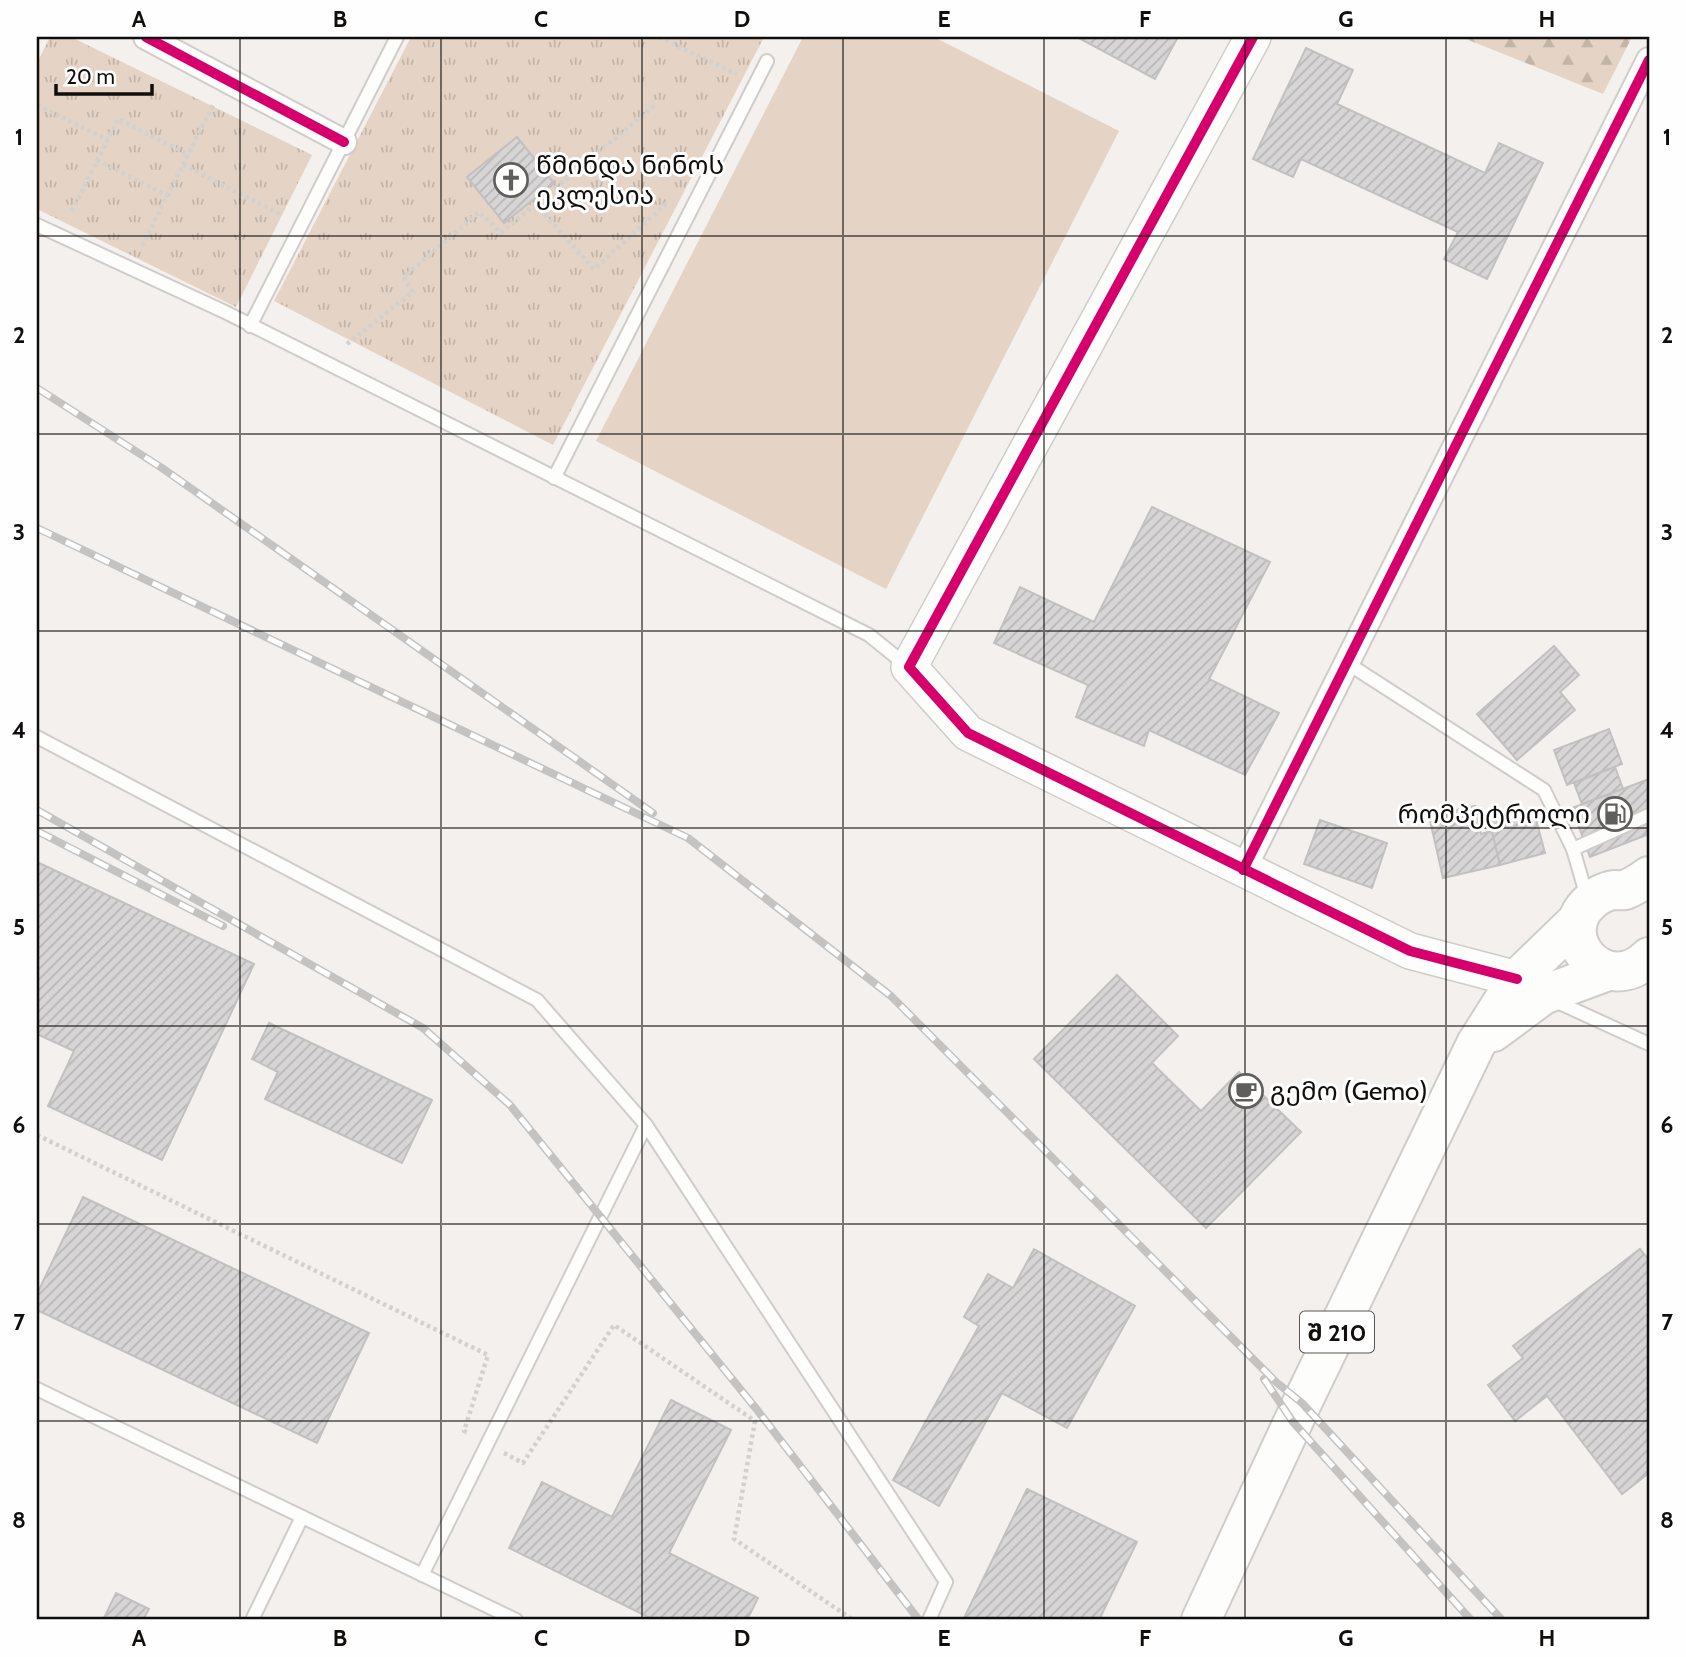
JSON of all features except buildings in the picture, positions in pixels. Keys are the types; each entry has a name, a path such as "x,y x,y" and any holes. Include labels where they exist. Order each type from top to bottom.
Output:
{"main road":[{"path":"1641,890 1612,890 1599,895 1584,911 1578,942 1589,960 1608,971 1625,972 1641,966 1649,957"},
{"name":"შ 210","path":"1200,1620 1476,1044 1530,987 1584,911"},
{"name":"შ 210","path":"1530,987 1608,971"}],"street":[{"path":"146,37 344,142"},
{"path":"1253,37 909,667 968,733 1410,951 1530,987"},
{"path":"1243,870 1649,60"}],"lane":[{"path":"250,326 397,37"},
{"path":"554,478 767,61"},
{"path":"37,225 225,312 869,635 909,667"},
{"path":"1347,663 1544,790 1573,849 1584,911"},
{"path":"37,737 537,1000 646,1125 946,1582 929,1620"},
{"path":"1573,849 1649,815"},
{"path":"1530,987 1649,1044"},
{"path":"422,1575 646,1125"},
{"path":"37,1389 516,1620"},
{"path":"252,1620 302,1517"}],"path":[{"path":"659,37 756,83"},
{"path":"142,246 226,78"},
{"path":"37,104 108,140"},
{"path":"347,344 413,292 404,276 480,212 501,233 655,105"},
{"path":"72,211 118,120 188,154"},
{"path":"97,160 168,196"},
{"path":"183,165 302,225"},
{"path":"535,204 594,269 682,189 702,188"},
{"path":"37,1135 488,1355 464,1431 523,1464 614,1325 755,1422 734,1539 853,1620"}],"green space":[{"path":"50,37 71,37 312,155 236,307 37,209 37,63"},
{"path":"411,37 764,37 553,445 274,301"},
{"path":"803,37 934,37 1119,131 886,589 596,441"},
{"path":"1461,37 1632,37 1603,94"}],"railway":[{"path":"37,388 162,468 653,813"},
{"path":"37,528 688,838 891,996 1276,1382 1302,1403 1502,1620"},
{"path":"37,810 423,1028 510,1105 758,1411 919,1620"},
{"path":"37,831 223,926"},
{"path":"1264,1379 1293,1422 1471,1620"}],"cycle path":[{"path":"146,37 344,142"},
{"path":"1253,37 909,667 968,733 1410,951 1517,979"},
{"path":"1243,870 1649,60"}],"place":[{"name":"წმინდა ნინოს ეკლესია","path":"511,180"},
{"name":"რომპეტროლი","path":"1615,814"},
{"name":"გემო (Gemo)","path":"1246,1091"}]}
